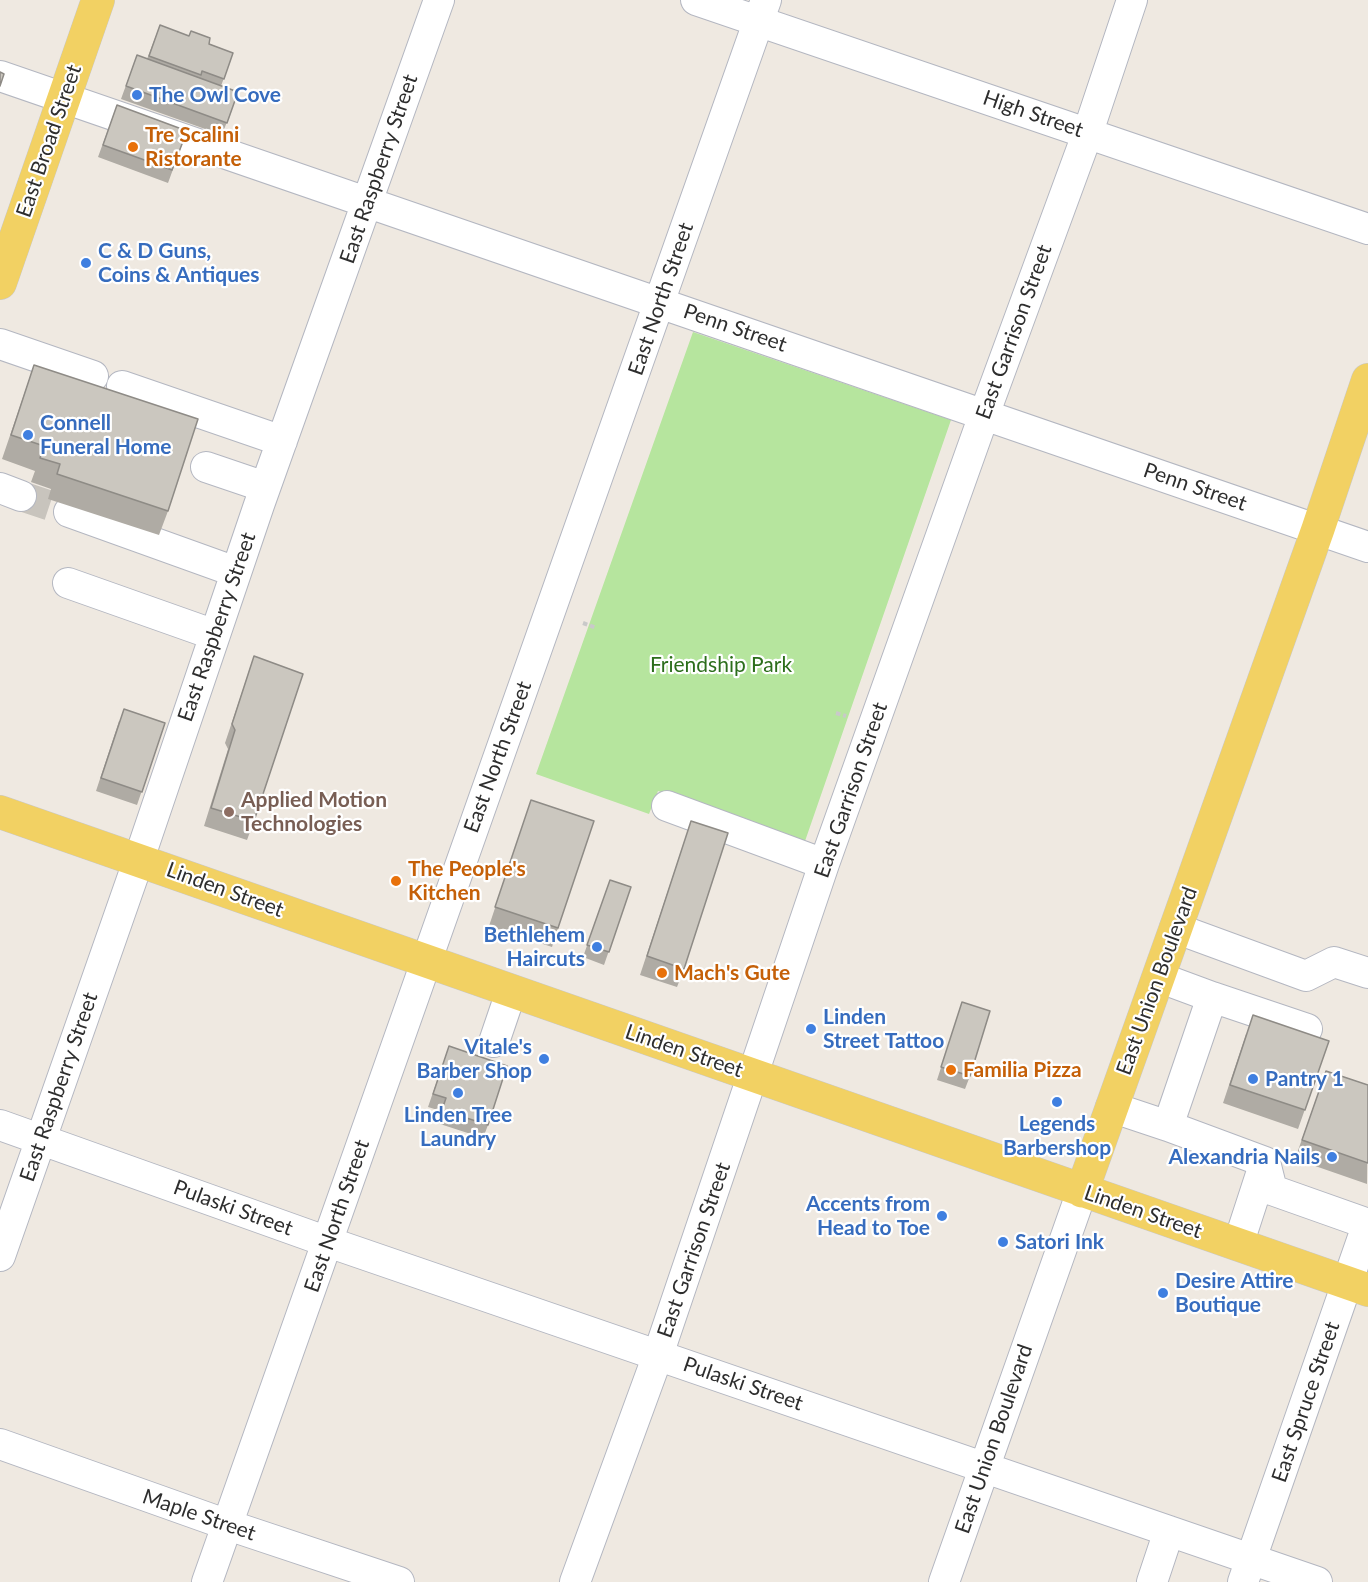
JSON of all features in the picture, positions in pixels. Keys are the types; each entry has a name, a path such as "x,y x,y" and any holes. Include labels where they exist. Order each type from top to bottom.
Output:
{"main road":[{"name":"East Broad Street","path":"0,283 98,0"},
{"name":"East Union Boulevard","path":"1082,1191 1318,529 1368,380"},
{"name":"Linden Street","path":"0,812 1358,1286"}],"street":[{"name":"East Raspberry Street","path":"0,1256 266,486 439,0"},
{"name":"High Street","path":"696,0 762,11 1088,132 1368,229"},
{"name":"East Garrison Street","path":"575,1582 658,1354 824,864 984,414 1088,132 1132,0"},
{"name":"East North Street","path":"207,1582 762,11"},
{"name":"Penn Street","path":"0,76 1368,547"},
{"path":"0,344 93,376"},
{"path":"122,386 282,441"},
{"path":"206,466 266,486"},
{"path":"69,512 236,572"},
{"path":"68,583 215,635"},
{"path":"667,806 824,864"},
{"path":"1176,928 1306,975 1334,962 1368,973"},
{"path":"1158,977 1307,1029"},
{"path":"494,1042 511,992"},
{"path":"1168,1126 1212,997"},
{"path":"1111,1107 1265,1162"},
{"name":"Pulaski Street","path":"0,1125 328,1242 1169,1531 1247,1570 1317,1582"},
{"path":"1265,1162 1272,1190 1368,1223"},
{"path":"1238,1245 1265,1162"},
{"name":"East Union Boulevard","path":"944,1582 1082,1191"},
{"name":"East Spruce Street","path":"1247,1570 1358,1286 1368,1223"},
{"name":"Maple Street","path":"0,1444 228,1526 399,1582"},
{"path":"1152,1582 1169,1531"}],"path":[{"path":"584,623 597,628"}],"green space":[{"name":"Friendship Park","path":"693,332 951,420 804,844 658,791 649,814 536,774"}],"building":[{"path":"160,25 189,36 191,31 210,38 209,44 233,53 224,79 202,71 201,75 149,56"},
{"path":"137,55 238,92 227,123 126,86"},
{"path":"0,72 4,74 0,86"},
{"path":"117,105 187,131 172,170 103,145"},
{"path":"34,365 198,419 168,511 57,474 60,464 40,458 44,446 11,435"},
{"path":"254,656 303,674 254,821 211,808 235,730 232,724"},
{"path":"124,709 165,723 142,792 101,778"},
{"path":"531,800 594,821 558,928 495,907"},
{"path":"691,821 728,833 684,969 647,956"},
{"path":"610,880 631,887 609,952 587,945"},
{"path":"962,1002 990,1011 970,1076 941,1067"},
{"path":"1253,1015 1329,1041 1305,1110 1230,1085"},
{"path":"449,1046 507,1066 488,1125 442,1110 446,1098 433,1094"},
{"path":"1326,1071 1368,1085 1368,1163 1302,1140"}],"tunnel":[{"path":"21,496 69,512"}],"place":[{"name":"The Owl Cove","path":"137,95"},
{"name":"Tre Scalini Ristorante","path":"133,147"},
{"name":"C & D Guns, Coins & Antiques","path":"86,263"},
{"name":"Connell Funeral Home","path":"28,435"},
{"name":"Applied Motion Technologies","path":"229,812"},
{"name":"The People's Kitchen","path":"396,881"},
{"name":"Bethlehem Haircuts","path":"597,947"},
{"name":"Mach's Gute","path":"662,973"},
{"name":"Linden Street Tattoo","path":"811,1029"},
{"name":"Vitale's Barber Shop","path":"544,1059"},
{"name":"Familia Pizza","path":"951,1070"},
{"name":"Pantry 1","path":"1253,1079"},
{"name":"Linden Tree Laundry","path":"458,1093"},
{"name":"Legends Barbershop","path":"1057,1102"},
{"name":"Alexandria Nails","path":"1332,1157"},
{"name":"Accents from Head to Toe","path":"942,1216"},
{"name":"Satori Ink","path":"1003,1242"},
{"name":"Desire Attire Boutique","path":"1163,1293"}]}
